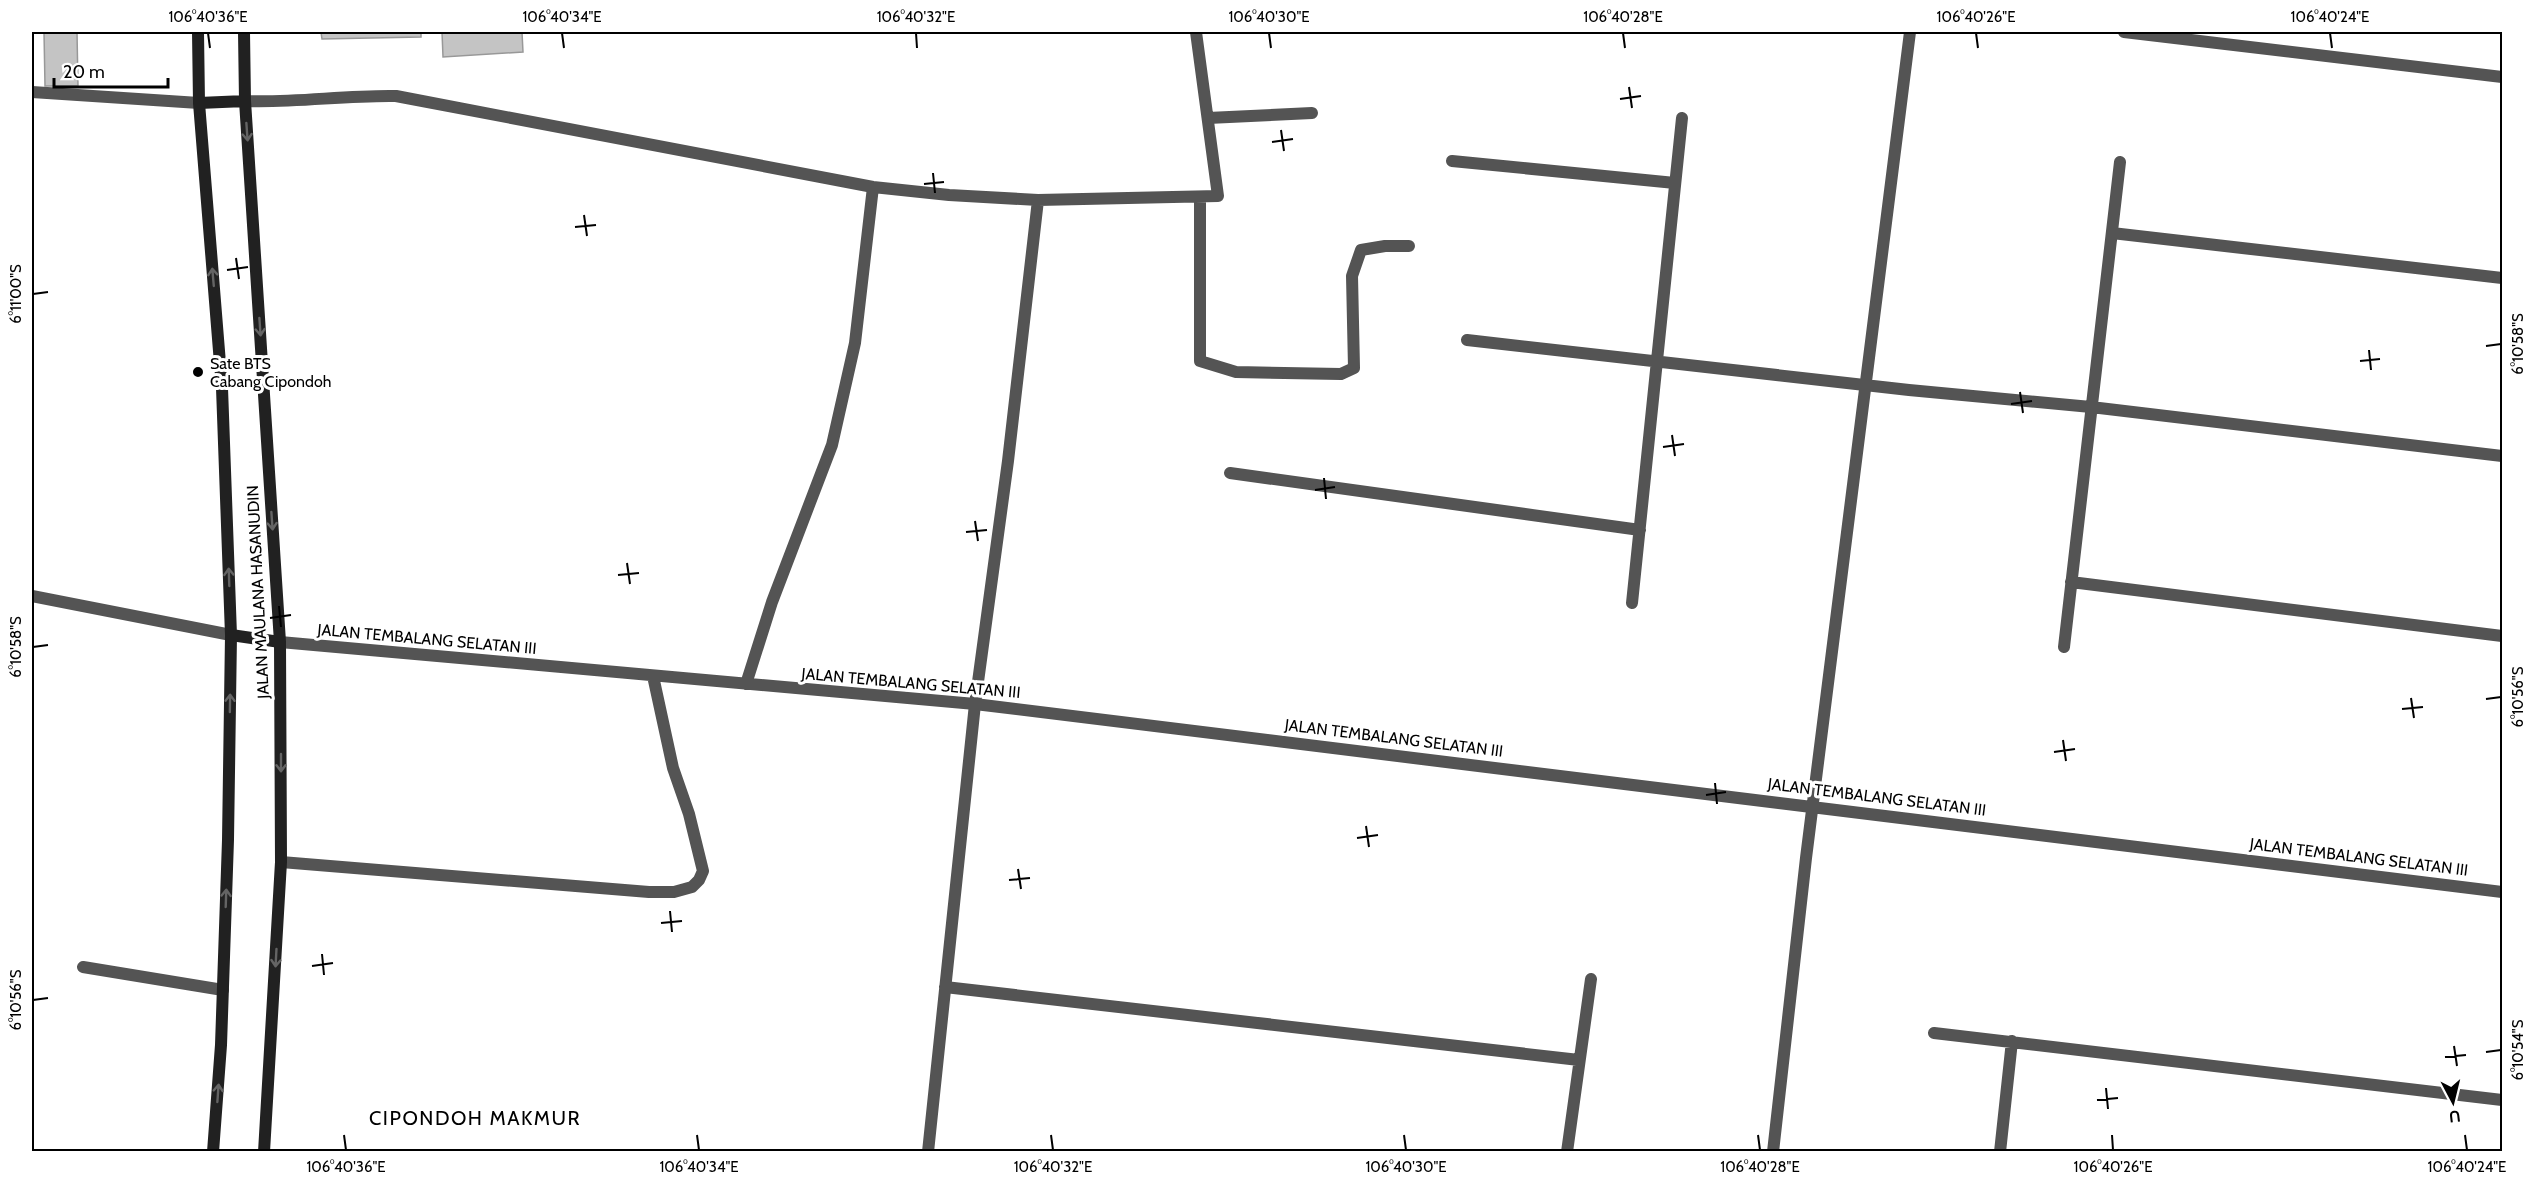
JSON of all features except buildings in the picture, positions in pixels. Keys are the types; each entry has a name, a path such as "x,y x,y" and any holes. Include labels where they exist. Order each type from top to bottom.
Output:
{"street":[{"name":"JALAN MAULANA HASANUDIN","path":"198,32 199,103 222,388 231,635 223,990 213,1152"},
{"name":"JALAN MAULANA HASANUDIN","path":"244,32 245,101 280,642 281,862 264,1152"},
{"path":"32,92 199,103 299,102 362,95 396,96 873,187 948,195 1038,200 1218,196 1196,32"},
{"path":"1773,1152 1813,806 1910,32"},
{"path":"2124,32 2502,77"},
{"path":"1208,118 1312,113"},
{"path":"1632,603 1682,117"},
{"path":"1452,161 1675,183"},
{"path":"2064,647 2120,162"},
{"path":"746,684 772,602 832,445 855,343 873,187"},
{"path":"1200,197 1200,361 1236,372 1341,374 1354,368 1352,276 1361,250 1385,246 1409,246"},
{"path":"928,1152 975,704 1009,449 1038,200"},
{"path":"2112,232 2502,278"},
{"path":"1467,340 1867,385 2091,407 2502,456"},
{"path":"1230,473 1640,530"},
{"path":"2071,582 2502,636"},
{"path":"32,596 231,635 280,642"},
{"name":"JALAN TEMBALANG SELATAN III","path":"280,642 975,704 2502,892"},
{"path":"281,862 649,892 674,892 692,887 699,880 703,871 689,814 673,768 653,676"},
{"path":"83,967 223,990"},
{"path":"1567,1152 1591,979"},
{"path":"945,987 1579,1060"},
{"path":"1934,1033 2502,1100"},
{"path":"2000,1152 2012,1041"}],"place":[{"name":"Sate BTS Cabang Cipondoh","path":"198,372"}],"district":[{"name":"CIPONDOH MAKMUR","path":"475,1118"}]}
